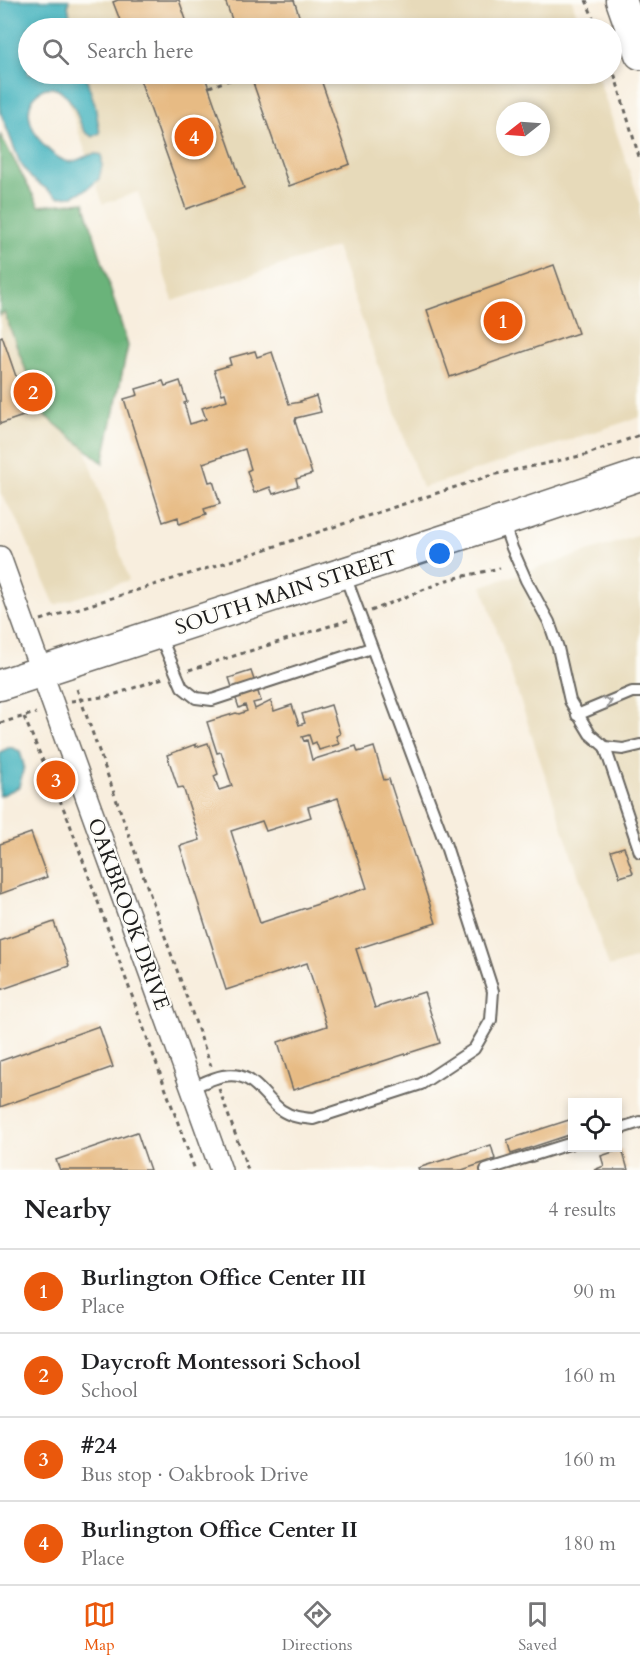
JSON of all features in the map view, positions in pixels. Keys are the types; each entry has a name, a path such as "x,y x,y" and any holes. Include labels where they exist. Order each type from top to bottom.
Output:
{"street":[{"path":"621,0 640,54"},
{"path":"632,0 640,15"},
{"name":"SOUTH MAIN STREET","path":"0,685 640,474"},
{"name":"OAKBROOK DRIVE","path":"0,557 221,1170"}],"lane":[{"path":"503,521 526,580 549,622 558,648 570,702 590,734 605,747 640,852"},
{"path":"191,1088 224,1076 244,1077 260,1086 282,1110 297,1117 313,1119 421,1084 474,1049 491,1020 493,991 445,843 344,573"},
{"path":"159,633 182,687 196,698 212,700 371,648"},
{"path":"577,715 637,690"},
{"path":"605,747 623,749 640,745"},
{"path":"622,1128 640,1122"},
{"path":"486,1170 568,1145"}],"path":[{"path":"586,0 593,18"},
{"path":"209,87 218,84"},
{"path":"617,84 640,160"},
{"path":"40,620 218,565 492,475 585,455 640,435"},
{"path":"73,701 110,696 359,616 447,580 500,568"},
{"path":"77,689 212,1070"},
{"path":"0,723 30,715"},
{"path":"24,717 68,819 142,1030 195,1170"},
{"path":"220,1093 248,1170"}],"shaded area":[{"path":"35,0 572,0 578,18 41,18"},
{"path":"62,84 600,84 640,203 640,417 422,488 336,247 173,301 138,192 103,204"},
{"path":"30,281 129,580 55,605 18,521 0,493 0,291"},
{"path":"640,535 640,957 609,967 482,586"}],"green space":[{"path":"0,134 39,206 84,202 128,346 103,463 42,413 4,312 0,316"}],"water":[{"path":"0,0 69,0 70,18 18,18 18,84 88,84 100,133 93,137 86,133 80,124 72,103 63,93 55,89 46,88 38,92 31,104 29,114 35,132 55,156 68,162 91,155 102,155 99,179 87,189 73,196 58,197 31,178 20,163 0,111"},
{"path":"10,747 20,751 24,766 19,787 0,796 0,752"}],"building":[{"path":"118,0 179,0 185,18 119,18 113,2"},
{"path":"225,0 294,0 300,18 231,18"},
{"path":"142,84 208,84 244,188 186,209"},
{"path":"253,84 322,84 350,164 289,186"},
{"path":"554,265 578,333 450,377 427,310"},
{"path":"2,336 29,414 0,424 0,337"},
{"path":"255,351 257,357 272,352 289,404 316,396 321,412 296,418 295,421 312,474 296,479 298,486 273,494 270,487 254,493 247,471 251,469 245,449 203,463 209,482 213,481 220,504 204,509 206,515 179,524 178,517 163,522 124,399 138,395 136,389 163,381 165,386 180,381 187,402 184,403 190,424 206,419 202,408 227,400 225,393 222,394 214,370 231,365 229,358"},
{"path":"251,671 261,701 253,703 255,709 271,701 274,711 292,705 299,725 305,723 302,714 331,705 340,734 336,736 339,744 319,750 316,742 312,744 309,735 302,737 304,741 307,740 312,760 356,746 358,752 374,747 384,780 389,779 436,923 356,949 375,1008 424,992 440,1043 293,1090 278,1042 327,1026 307,963 226,990 180,846 200,840 183,787 178,788 167,755 196,744 196,747 208,743 218,774 214,776 219,790 232,786 221,752 217,753 207,722 247,711 245,705 239,708 229,678","holes":["338,798 367,888 260,923 231,831 262,821 266,831 311,817 308,807"]},
{"path":"31,833 47,877 0,894 0,844"},
{"path":"624,847 633,873 620,877 611,851"},
{"path":"54,922 69,966 0,990 0,941"},
{"path":"99,1026 113,1067 0,1107 0,1061"},
{"path":"568,1120 568,1135 511,1154 507,1140"},
{"path":"137,1132 150,1170 60,1170 56,1160"},
{"path":"491,1145 495,1159 462,1170 419,1170 418,1168"},
{"path":"622,1149 628,1170 594,1170 604,1166 601,1156 622,1152"}],"place":[{"name":"Burlington Office Center II","path":"194,137"},
{"name":"Burlington Office Center III","path":"503,321"},
{"name":"Daycroft Montessori School","path":"33,392"},
{"name":"#24","path":"56,780"}]}
